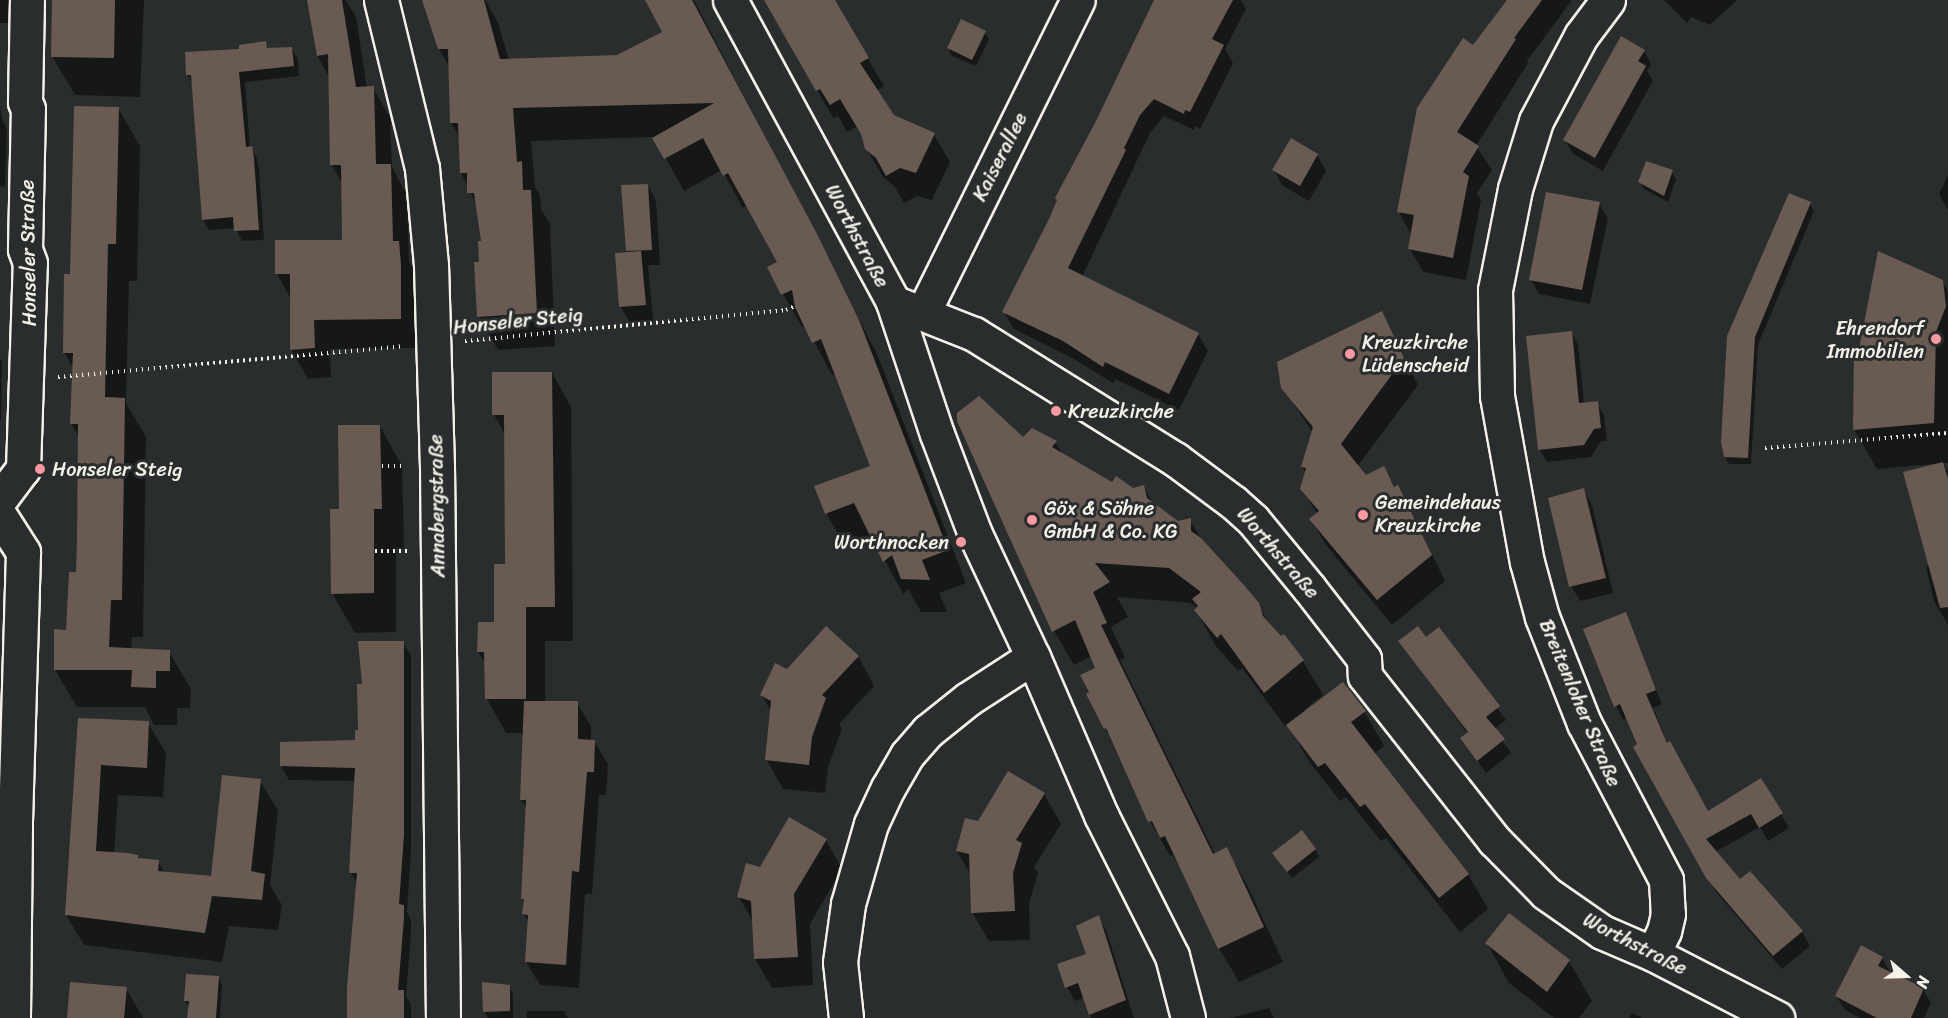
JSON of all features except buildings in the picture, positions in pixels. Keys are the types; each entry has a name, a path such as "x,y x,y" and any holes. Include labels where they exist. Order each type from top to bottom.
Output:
{"street":[{"name":"Honseler Straße","path":"23,552 23,469 30,263 25,249 28,109 25,102 27,0"},
{"name":"Annabergstraße","path":"381,0 422,168 435,344 443,1018"},
{"name":"Worthstraße","path":"730,0 893,302 974,334 1175,459 1233,502 1253,520 1364,659 1365,676 1494,840 1546,893 1602,932 1653,954 1778,1018"},
{"name":"Kaiserallee","path":"923,313 1078,0"},
{"name":"Breitenloher Straße","path":"1608,0 1581,36 1536,121 1515,189 1495,290 1497,396 1527,562 1548,636 1603,763 1666,880 1668,914 1664,931 1653,954"},
{"path":"893,302 937,434 975,534 1033,657 1101,814 1172,956 1188,1018"},
{"path":"0,499 23,469"},
{"path":"0,516 23,552 13,903 13,1018"},
{"path":"846,1018 840,962 848,904 871,824 888,788 907,755 928,731 968,699 1011,669 1033,657"}],"path":[{"name":"Honseler Steig","path":"27,379 435,344 786,310 795,306"},
{"path":"1765,448 1948,433"}],"place":[{"name":"Ehrendorf Immobilien","path":"1936,339"},
{"name":"Kreuzkirche Lüdenscheid","path":"1350,354"},
{"name":"Kreuzkirche","path":"1056,411"},
{"name":"Honseler Steig","path":"40,469"},
{"name":"Gemeindehaus Kreuzkirche","path":"1363,515"},
{"name":"Göx & Söhne GmbH & Co. KG","path":"1032,520"},
{"name":"Worthnocken","path":"961,542"}]}
